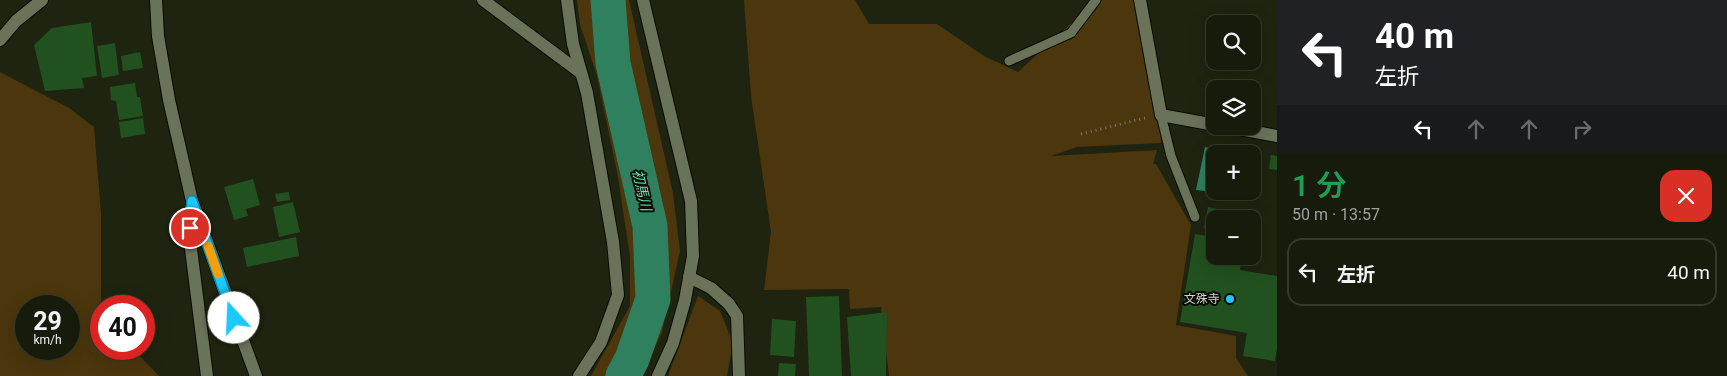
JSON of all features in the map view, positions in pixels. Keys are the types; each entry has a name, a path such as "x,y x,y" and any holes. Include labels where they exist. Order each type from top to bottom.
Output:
{"street":[{"path":"0,40 16,21 42,0"},
{"path":"156,0 158,36 169,100 192,201 256,376"},
{"path":"482,0 581,73"},
{"path":"567,0 573,44 588,93 612,234 618,295 601,342 579,376"},
{"path":"643,0 691,202 693,256 686,300 675,336 658,376"},
{"path":"1140,0 1161,115 1206,123"},
{"path":"1261,133 1277,136"},
{"path":"192,201 190,241 208,376"},
{"path":"689,277 711,288 729,304 738,316 739,376"}],"lane":[{"path":"1009,62 1072,32 1096,0"},
{"path":"1161,115 1171,156 1195,217"}],"path":[{"path":"1081,134 1161,115"}],"shaded area":[{"path":"577,0 629,0 673,193 680,251 662,332 642,376 591,376 630,306 630,257 618,177 597,76 580,24"},
{"path":"744,0 855,0 869,24 937,24 984,56 1018,72 1096,0 1139,0 1160,101 1161,143 1077,147 1051,156 1157,150 1153,164 1156,164 1191,225 1176,325 1236,336 1236,358 1248,376 889,376 881,307 850,309 849,289 764,290 771,232 751,96"},
{"path":"0,72 69,108 94,127 101,214 101,295 90,295 90,360 144,360 159,376 0,376"},
{"path":"1205,147 1206,191 1196,190"},
{"path":"698,296 720,311 733,343 727,376 668,376"}],"building":[{"path":"91,22 97,76 82,78 84,88 45,91 34,45 52,28"},
{"path":"115,43 119,75 102,78 97,46"},
{"path":"140,52 143,68 123,71 121,56"},
{"path":"135,83 137,97 140,97 143,116 119,120 116,101 111,100 110,87"},
{"path":"143,118 145,134 121,138 119,122"},
{"path":"1271,155 1277,156 1277,170 1269,169"},
{"path":"253,179 260,205 246,209 248,216 234,220 224,187"},
{"path":"289,192 290,200 277,202 275,194"},
{"path":"293,202 300,232 279,237 273,207"},
{"path":"1208,207 1222,210 1207,210"},
{"name":"文殊寺","path":"1195,234 1206,236 1206,265 1241,265 1240,270 1277,276 1277,348 1275,361 1243,356 1247,333 1180,322"},
{"path":"296,237 299,256 247,267 243,248"},
{"path":"839,296 842,376 809,376 806,297"},
{"path":"887,312 886,376 851,376 847,317"},
{"path":"772,319 796,321 794,357 770,355"},
{"path":"779,363 796,364 795,376 778,376"}],"waterway":[{"name":"初馬川","path":"608,0 613,63 650,226 653,299 632,359 623,376"}],"slow traffic":[{"path":"208,246 218,274"}],"place":[{"name":"文殊寺","path":"1230,299"}],"route":[{"path":"190,228 192,201 234,318"}]}
